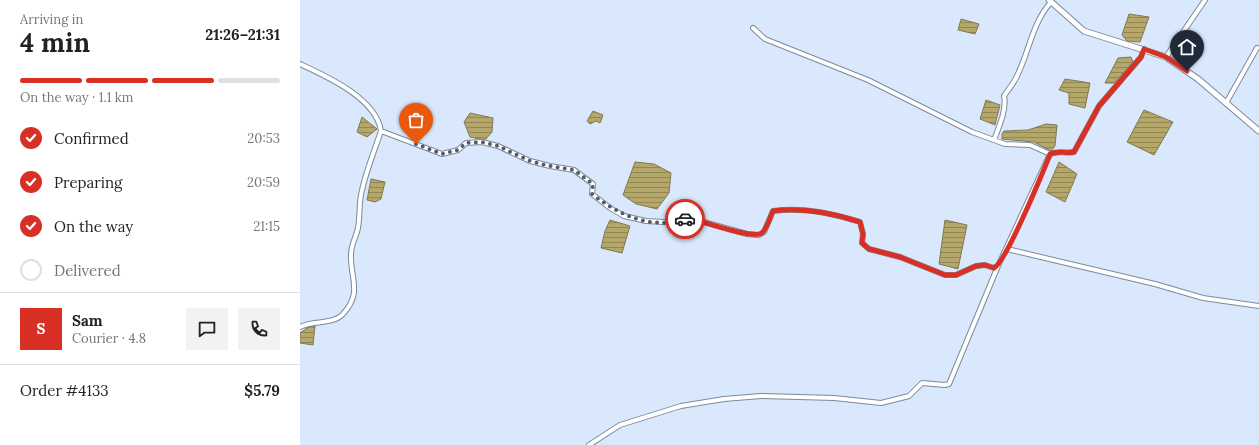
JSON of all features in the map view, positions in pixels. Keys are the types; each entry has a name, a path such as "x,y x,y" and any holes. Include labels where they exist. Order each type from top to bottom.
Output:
{"street":[{"path":"1166,57 1205,0"},
{"path":"994,140 1002,119 1004,96 1016,79 1044,10 1050,1 1084,31 1166,57 1198,79 1259,131"},
{"path":"753,28 765,39 851,73 972,132 1005,144 1030,145 1050,154"},
{"path":"1226,103 1257,48"},
{"path":"589,445 620,425 681,406 724,399 761,396 834,398 881,403 909,396 924,382 945,385 949,384 998,266 1050,154 1056,151 1068,153 1074,152 1099,106 1141,57 1144,49"},
{"path":"300,64 344,86 360,99 380,123 380,131 360,196 360,216 352,249 355,289 353,300 342,316 332,320 306,324 300,327"},
{"path":"380,131 442,154 458,150 466,143 482,142 498,146 530,161 574,170 593,184 592,194 610,208 624,216 646,221 676,222 689,218 747,234 759,235 764,232 773,211 792,208 808,210 860,222 863,234 862,243 869,249 900,257 945,275 956,275 976,266 985,265 994,268 998,266"},
{"path":"1007,249 1155,284 1203,298 1259,306"}],"shaded area":[{"path":"1129,14 1149,17 1140,42 1127,41 1122,35"},
{"path":"961,19 979,24 975,34 958,30"},
{"path":"1131,57 1133,62 1114,83 1105,83 1118,58"},
{"path":"1065,79 1090,83 1085,108 1069,104 1069,93 1059,90"},
{"path":"986,100 1000,105 995,125 980,119"},
{"path":"1144,110 1173,122 1154,155 1127,142"},
{"path":"593,111 603,115 600,123 596,121 590,124 587,121"},
{"path":"470,113 493,118 492,132 485,140 470,137 464,122"},
{"path":"362,117 377,129 367,137 357,132"},
{"path":"1046,124 1057,125 1055,146 1051,151 1034,142 1002,139 1002,134 1004,131 1028,130"},
{"path":"635,162 654,164 671,173 669,193 657,209 636,204 623,195"},
{"path":"1059,162 1077,174 1065,202 1046,192"},
{"path":"371,179 385,182 381,199 375,202 367,200"},
{"path":"610,220 630,226 622,253 601,248 605,231"},
{"path":"945,220 967,225 958,269 939,264"},
{"path":"310,326 315,326 313,345 300,343 300,333"}],"way so far":[{"path":"416,144 442,154 458,150 466,143 482,142 498,146 530,161 574,170 586,177 593,184 592,194 610,208 624,216 646,221 664,222 676,222 685,219"}],"route":[{"path":"685,219 689,218 747,234 759,235 764,232 773,211 792,208 808,210 860,222 863,234 862,243 869,249 900,257 945,275 956,275 976,266 985,265 994,268 998,266 1007,249 1050,154 1056,151 1068,153 1074,152 1099,106 1141,57 1144,49 1166,57 1187,71"}]}
